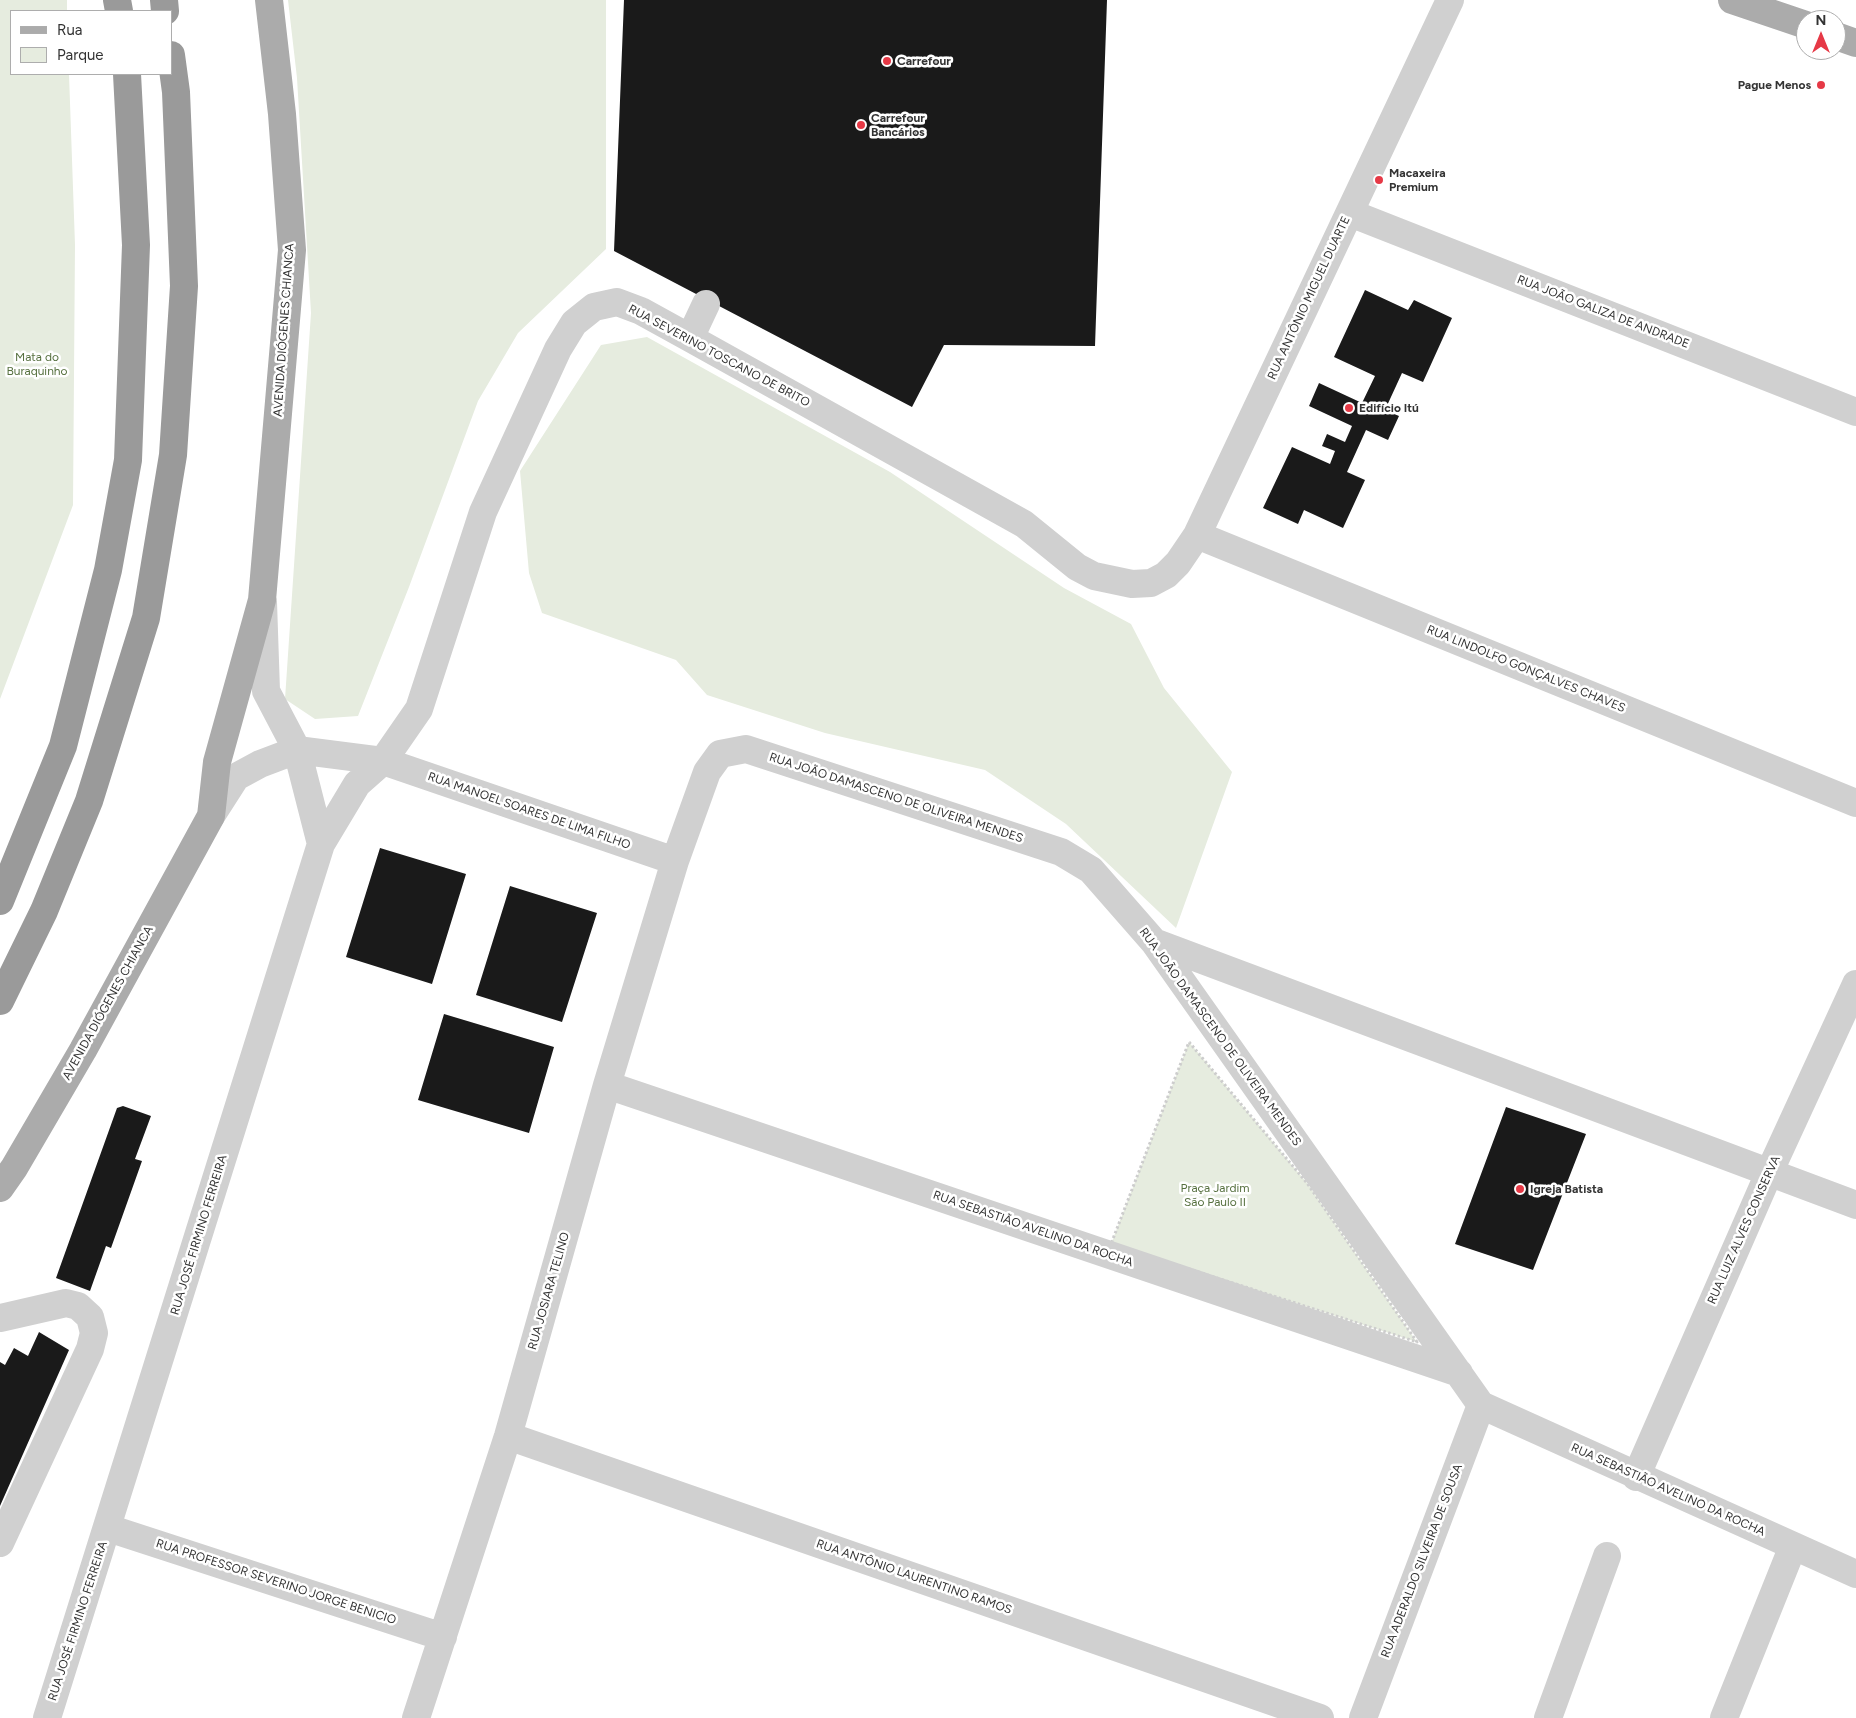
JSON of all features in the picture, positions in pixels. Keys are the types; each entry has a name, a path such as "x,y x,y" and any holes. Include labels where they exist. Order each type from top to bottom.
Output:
{"highway":[{"path":"0,1001 44,911 89,801 146,618 173,455 184,286 176,92 172,62"},
{"path":"0,901 64,746 108,570 128,460 136,245 127,75"}],"main road":[{"name":"AVENIDA DIÓGENES CHIANCA","path":"0,1188 14,1168 84,1050 211,816 217,762 262,600 292,250 282,114 268,0"},
{"path":"1732,0 1796,22"}],"street":[{"name":"RUA ANTÔNIO MIGUEL DUARTE","path":"1151,583 1166,575 1178,563 1197,535 1450,0"},
{"name":"RUA JOÃO GALIZA DE ANDRADE","path":"1350,213 1856,412"},
{"name":"RUA SEVERINO TOSCANO DE BRITO","path":"383,761 419,709 482,512 558,349 574,324 594,307 616,302 641,312 690,338 1024,524 1086,571 1112,582 1151,583"},
{"path":"690,338 706,304"},
{"name":"RUA LINDOLFO GONÇALVES CHAVES","path":"1197,535 1856,804"},
{"name":"AVENIDA DIÓGENES CHIANCA","path":"211,816 236,777 260,764 297,750 266,690 262,600"},
{"name":"RUA JOÃO DAMASCENO DE OLIVEIRA MENDES","path":"675,861 707,772 720,754 746,749 1061,852 1091,870 1154,942 1481,1405"},
{"path":"297,750 321,844"},
{"name":"RUA MANOEL SOARES DE LIMA FILHO","path":"297,750 383,761 675,861"},
{"path":"321,844 356,784 383,761"},
{"name":"RUA JOSÉ FIRMINO FERREIRA","path":"47,1718 321,844"},
{"name":"RUA JOSIARA TELINO","path":"416,1718 508,1436 607,1085 675,861"},
{"path":"1154,942 1856,1205"},
{"name":"RUA LUIZ ALVES CONSERVA","path":"1636,1476 1769,1173 1856,984"},
{"name":"RUA SEBASTIÃO AVELINO DA ROCHA","path":"607,1085 1459,1373"},
{"path":"0,1318 66,1303 78,1306 90,1317 94,1333 90,1349 0,1543"},
{"name":"RUA SEBASTIÃO AVELINO DA ROCHA","path":"1481,1405 1856,1574"},
{"name":"RUA ADERALDO SILVEIRA DE SOUSA","path":"1363,1718 1481,1405"},
{"name":"RUA ANTÔNIO LAURENTINO RAMOS","path":"508,1436 1320,1718"},
{"name":"RUA PROFESSOR SEVERINO JORGE BENICIO","path":"108,1528 443,1637"},
{"path":"1724,1718 1793,1546"},
{"path":"1548,1718 1607,1556"}],"path":[{"path":"1190,1042 1307,1182 1417,1342 1111,1244 1190,1042"}],"green space":[{"name":"Mata do Buraquinho","path":"0,0 67,0 67,10 10,10 10,75 69,75 75,245 73,505 0,699"},
{"path":"288,0 606,0 606,249 518,333 478,401 409,587 358,716 315,719 285,699 311,313 297,78"},
{"path":"647,337 890,472 1064,588 1131,624 1164,688 1232,772 1176,928 1066,824 985,770 825,733 707,695 676,660 542,613 529,573 520,471 601,345"},
{"name":"Praça Jardim São Paulo II","path":"1189,1042 1307,1183 1417,1342 1111,1244"}],"building":[{"name":"Carrefour Bancários","path":"624,0 1107,0 1095,346 944,345 912,407 614,251"},
{"name":"Edifício Itú","path":"1365,290 1408,310 1414,300 1452,318 1423,382 1402,373 1385,410 1399,416 1388,440 1366,430 1347,472 1365,480 1343,528 1304,510 1298,524 1263,508 1292,447 1330,464 1335,451 1322,446 1327,434 1345,442 1352,426 1309,406 1319,383 1362,403 1375,376 1334,357"},
{"path":"380,848 466,874 432,984 346,957"},
{"path":"510,886 597,913 562,1022 476,995"},
{"path":"444,1014 554,1047 529,1133 418,1100"},
{"path":"123,1106 151,1116 135,1159 142,1161 111,1248 106,1246 90,1291 56,1278 117,1108"},
{"name":"Igreja Batista","path":"1506,1107 1586,1134 1533,1270 1455,1244"},
{"path":"39,1332 69,1350 0,1506 0,1362 5,1365 14,1348 28,1356"}],"place":[{"name":"Carrefour","path":"887,61"},
{"name":"Pague Menos","path":"1821,85"},
{"name":"Carrefour Bancários","path":"861,125"},
{"name":"Macaxeira Premium","path":"1379,180"},
{"name":"Edifício Itú","path":"1349,408"},
{"name":"Igreja Batista","path":"1520,1189"}]}
